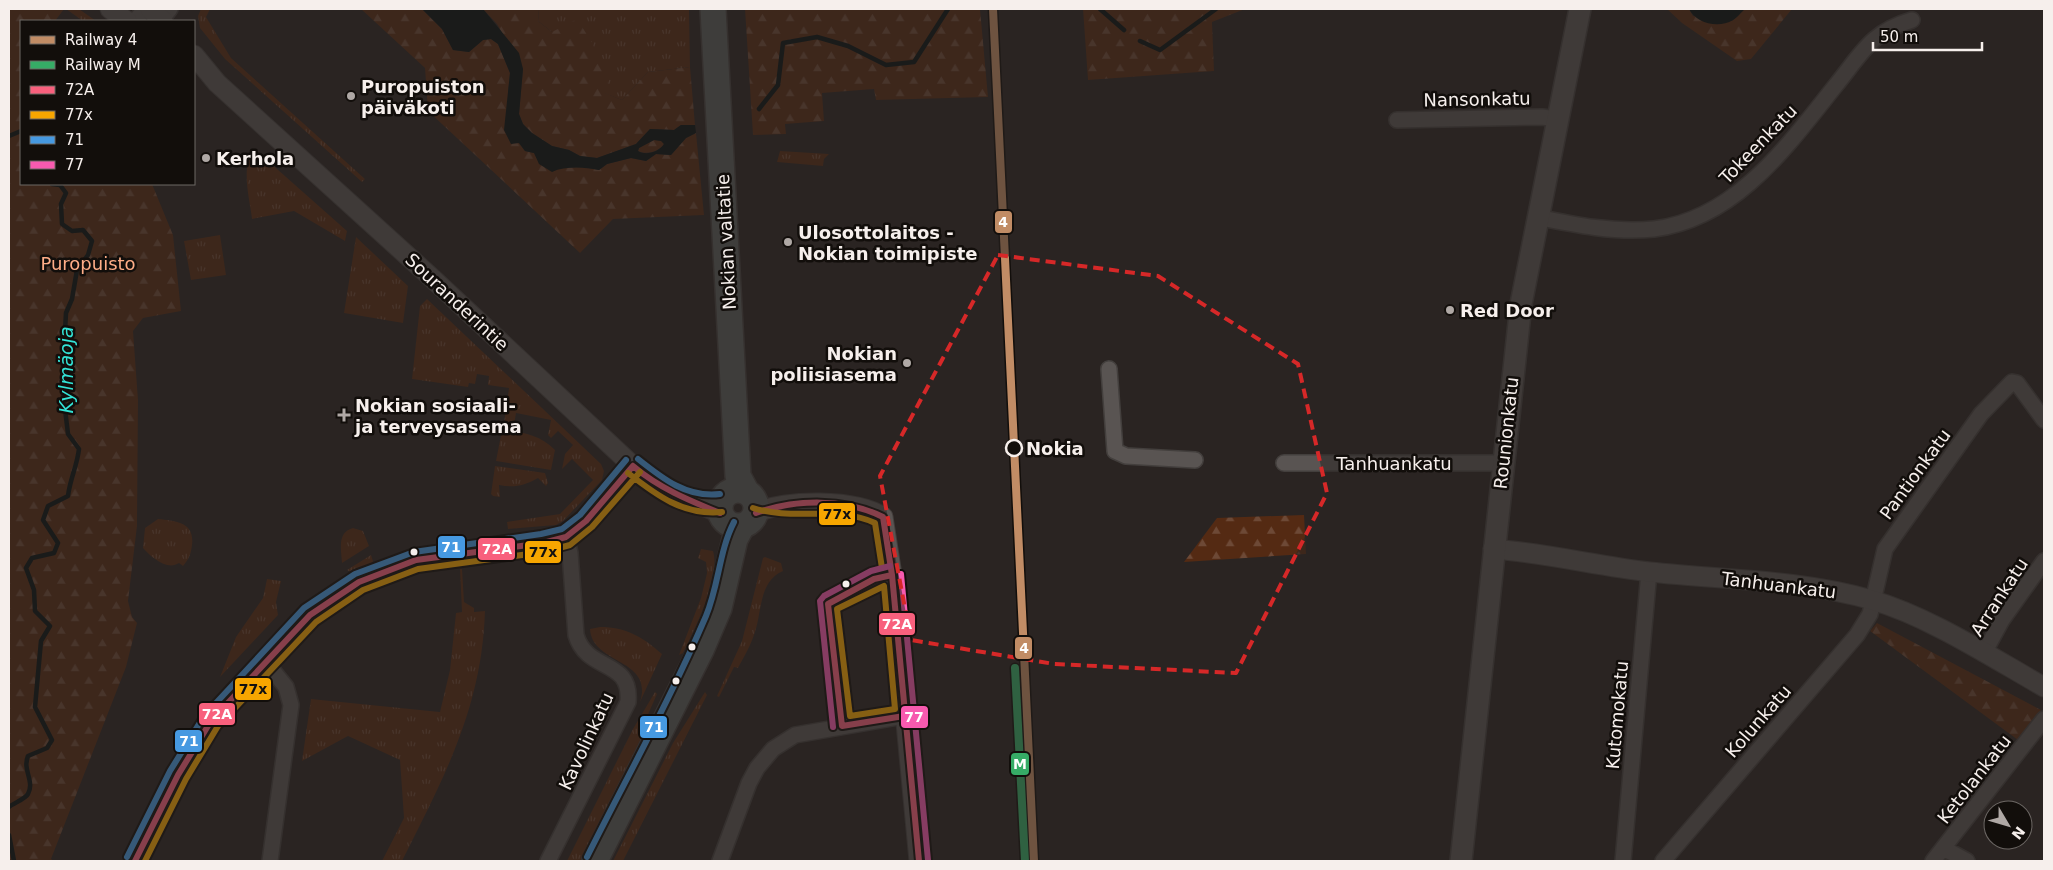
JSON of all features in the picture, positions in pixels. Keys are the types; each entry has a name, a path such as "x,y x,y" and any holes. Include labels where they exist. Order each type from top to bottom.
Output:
{"main road":[{"name":"Nokian valtatie","path":"595,861 701,650 719,608 737,508 713,9"},
{"name":"Rounionkatu","path":"1461,861 1493,549 1521,304 1580,9"}],"street":[{"path":"110,9 126,20"},
{"path":"136,20 145,9"},
{"name":"Tokeenkatu","path":"1537,217 1608,229 1653,229 1703,216 1727,202 1750,184 1803,126 1875,37 1894,26 1912,20"},
{"name":"Souranderintie","path":"195,56 217,83 633,466 651,481 676,495 737,508"},
{"name":"Souranderintie","path":"195,70 217,83"},
{"name":"Nansonkatu","path":"1397,120 1537,117 1557,119"},
{"path":"1109,369 1115,451 1126,456 1195,460"},
{"name":"Pantionkatu","path":"1873,600 1885,550 1897,530 1981,414 2012,382 2018,383 2044,420"},
{"name":"Tanhuankatu","path":"1284,463 1503,463"},
{"path":"135,861 198,740 211,721 310,615 346,589 377,574 430,557 543,543 566,537 586,522 633,466"},
{"path":"737,508 831,504 867,509 883,517 892,575 919,861"},
{"name":"Kavolinkatu","path":"548,861 628,702 629,687 622,675 586,654 579,646 576,635 570,552 566,537"},
{"name":"Tanhuankatu","path":"1493,549 1521,551 1649,572 1816,587 1873,600 1910,614 2044,687"},
{"name":"Arrankatu","path":"1984,653 2002,620 2044,561"},
{"name":"Kutomokatu","path":"1623,861 1649,572"},
{"name":"Kolunkatu","path":"1663,861 1857,635 1870,614 1873,600"},
{"path":"265,661 286,686 291,705 270,861"},
{"path":"720,861 749,783 757,768 773,748 795,735 904,716"},
{"name":"Ketolankatu","path":"1933,861 2044,719"},
{"path":"1943,848 1967,861"}],"highlighted area":[{"path":"998,255 1158,276 1298,364 1327,493 1236,673 1054,664 911,640 880,476"}],"green space":[{"name":"Puropuisto","path":"9,9 64,9 56,20 20,20 20,185 152,185 173,235 181,311 143,318 133,331 138,400 137,526 128,601 132,617 137,623 126,667 51,859 54,861 9,861"},
{"path":"66,9 79,9 95,20 82,20"},
{"path":"201,9 210,9 206,17 231,58 365,179 362,182 225,59 200,28 198,16"},
{"path":"361,9 422,9 442,29 453,50 469,52 483,40 491,39 498,44 510,73 508,93 519,143 525,151 534,153 560,168 583,167 599,170 607,164 631,158 646,161 656,154 671,155 686,138 696,133 704,215 613,219 580,253 428,111 425,68"},
{"path":"483,9 539,9 538,21 552,32 577,19 610,71 605,93 622,100 648,72 690,67 695,125 681,125 674,130 650,129 636,144 597,158 580,156 569,150 552,146 532,133 523,124 519,114 523,69 497,24"},
{"path":"539,9 689,9 690,67 648,72 622,100 604,93 552,32 538,21"},
{"path":"745,9 980,9 988,97 876,100 874,89 822,93 824,121 785,124 786,134 753,135"},
{"path":"1083,9 1245,9 1212,22 1214,71 1088,80"},
{"path":"1667,9 1689,9 1693,16 1732,21 1745,9 1792,9 1751,59 1737,61 1682,23"},
{"path":"654,140 662,141 664,144 652,152 638,151 639,148"},
{"path":"254,151 259,153 347,231 345,241 294,211 252,219 247,174 250,157"},
{"path":"780,151 829,154 824,159 823,166 777,162"},
{"path":"220,235 226,275 191,280 184,241"},
{"path":"356,237 408,286 403,323 344,313"},
{"path":"427,299 601,464 604,471 602,480 563,521 556,525 508,529 507,522 560,514 593,480 572,459 562,469 565,454 573,445 558,431 551,438 548,435 551,420 516,413 514,425 504,423 509,388 488,385 489,376 477,374 475,384 469,383 468,387 412,379 420,306"},
{"path":"502,430 531,435 549,445 555,450 551,470 496,461"},
{"path":"495,466 545,473 548,483 546,486 538,478 519,486 499,485 500,497 493,496 491,494"},
{"path":"1304,515 1306,554 1184,562 1217,518"},
{"path":"158,519 183,524 190,532 192,537 191,551 183,566 179,563 174,565 164,564 143,548 145,528"},
{"path":"353,528 363,531 369,546 342,563 342,537 344,533"},
{"path":"701,549 713,551 713,575 706,603 683,653 679,655 701,598 707,573 706,562 698,558"},
{"path":"371,555 373,561 371,567 356,573 347,570"},
{"path":"763,558 781,563 783,571 769,582 765,589 752,642 738,668 734,667 719,697 717,696 742,641"},
{"path":"460,569 462,569 464,602 474,608 474,612 485,611 477,679 458,741 446,771 402,861 382,861 404,818 400,760 348,736 302,761 311,699 440,712 450,670 456,613 462,612"},
{"path":"267,579 281,581 276,602 278,615 220,677 236,637 263,598"},
{"path":"1877,623 2041,710 2018,740 1870,631"},
{"path":"609,627 634,634 662,654 640,702 642,688 638,677 631,669 610,656 593,641 590,629"},
{"path":"655,692 657,694 646,719 641,741 580,861 567,861 633,729"},
{"path":"705,692 707,695 623,861 613,861 673,743"}],"shaded area":[{"path":"422,9 483,9 519,53 523,69 519,114 523,124 532,133 552,146 569,150 580,156 597,158 636,144 650,129 674,130 681,125 695,125 696,133 686,138 671,155 656,154 646,161 631,158 607,164 599,170 575,168 552,172 539,164 534,153 525,151 519,143 511,144 504,130 510,73 498,44 491,39 483,40 469,52 453,50 442,29","holes":["654,140 661,141 664,144 656,151 648,153 638,151 639,148"]},
{"path":"1689,9 1745,9 1736,18 1727,23 1714,24 1697,18"}],"waterway":[{"path":"759,109 778,85 783,43 817,37 848,46 886,65 914,62 948,9"},
{"path":"1100,9 1124,30"},
{"path":"1140,41 1160,50 1216,9"},
{"name":"Kylmäoja","path":"9,136 20,131"},
{"name":"Kylmäoja","path":"9,807 24,798 30,789 26,766 28,756 47,748 52,740 35,707 41,641 50,626 35,611 34,590 26,568 32,558 54,553 58,543 43,520 48,506 68,496 79,449 68,434 62,384 66,313 72,299 77,270 88,255 92,241 83,230 72,231 62,224 61,204 66,193 60,185"},
{"name":"Kylmäoja","path":"9,835 14,861"}],"rail line":[{"name":"4","path":"993,9 1034,861"},
{"name":"M","path":"1015,668 1025,861"}],"transit line":[{"name":"71","path":"638,459 676,486 697,493 720,494"},
{"name":"71","path":"127,857 170,771 204,716 304,608 355,574 414,552 541,534 562,529 580,515 626,460"},
{"name":"72A","path":"633,466 664,487 720,513"},
{"name":"72A","path":"135,861 178,775 211,721 310,615 359,582 416,560 543,543 566,537 586,521 633,466"},
{"name":"77x","path":"145,861 186,779 218,726 316,622 363,590 418,569 544,552 570,545 592,527 640,472"},
{"name":"77x","path":"628,473 660,496 683,507 695,511 722,512"},
{"name":"72A","path":"756,513 787,505 820,503 853,506 883,517 892,575 919,861"},
{"name":"77x","path":"753,508 768,512 846,515 875,523 882,568"},
{"name":"71","path":"587,857 664,707 706,616 714,592 725,545 734,522"},
{"name":"77","path":"833,727 820,601 824,596 871,571 890,566"},
{"name":"77","path":"901,574 928,860"},
{"name":"72A","path":"892,575 874,579 828,604 842,726 904,716"},
{"name":"77x","path":"884,586 895,709 850,716 837,609 884,586"}],"place":[{"name":"Puropuiston päiväkoti","path":"351,96"},
{"name":"Kerhola","path":"206,158"},
{"name":"Ulosottolaitos - Nokian toimipiste","path":"788,242"},
{"name":"Red Door","path":"1450,310"},
{"name":"Nokian poliisiasema","path":"907,363"},
{"name":"Nokian sosiaali- ja terveysasema","path":"344,415"},
{"name":"Nokia","path":"1014,448"}]}
